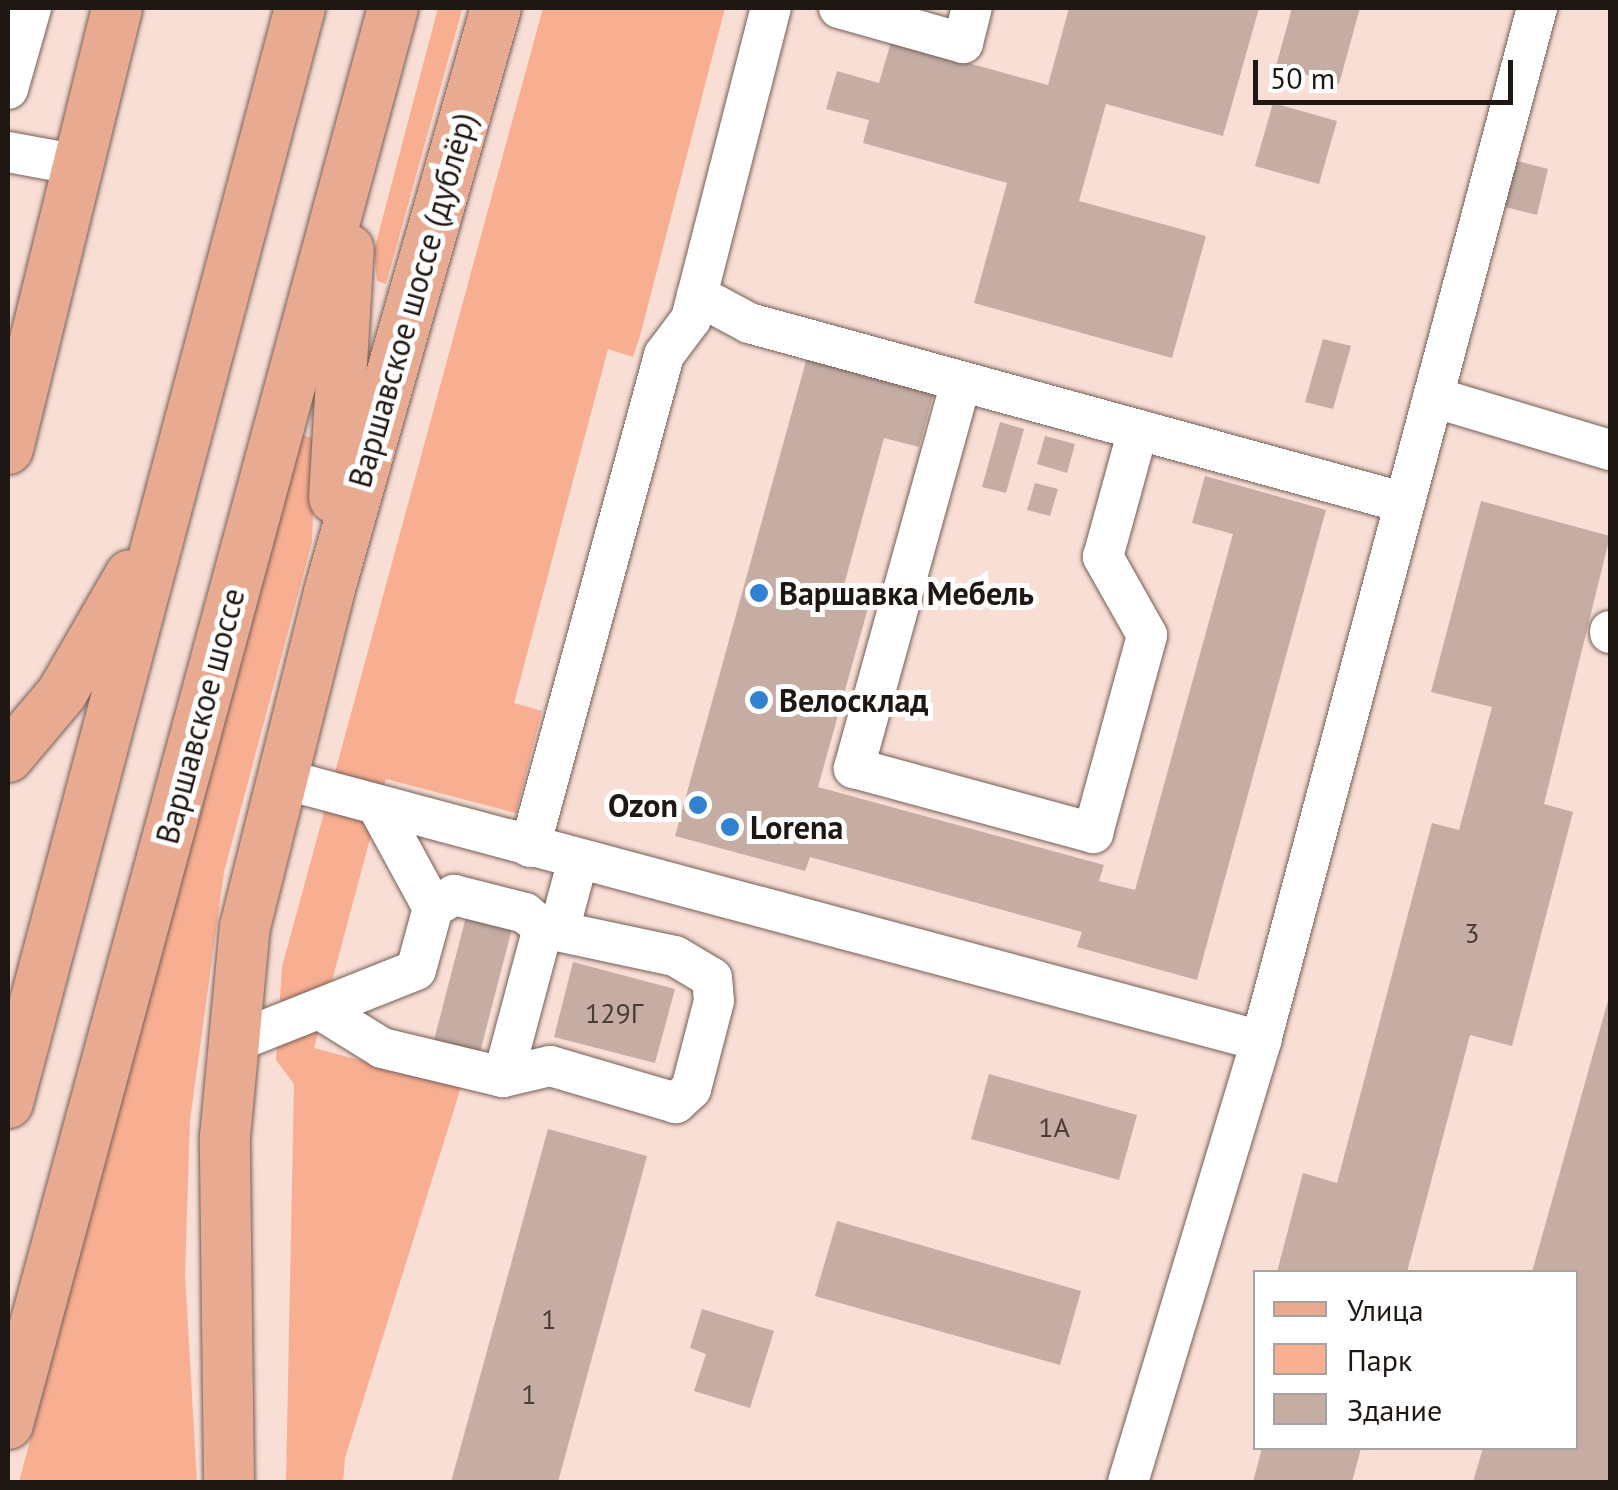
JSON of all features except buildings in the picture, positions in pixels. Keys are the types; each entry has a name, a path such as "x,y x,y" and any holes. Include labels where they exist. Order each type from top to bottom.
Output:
{"main road":[{"path":"8,450 117,8"},
{"path":"8,1102 300,8"},
{"name":"Варшавское шоссе","path":"8,1424 393,8"},
{"name":"Варшавское шоссе (дублёр)","path":"328,592 496,8"},
{"path":"229,1482 223,1226 230,1044 245,928 328,592 355,144"},
{"path":"8,758 62,693 164,514"}],"street":[{"path":"8,88 31,8"},
{"path":"530,847 664,355 691,319 698,295 771,8"},
{"path":"839,8 962,43 972,8"},
{"path":"1128,1482 1262,1041 1537,8"},
{"path":"8,152 79,165"},
{"path":"698,295 749,323 1405,503"},
{"path":"960,382 854,768 1092,832 1147,635 1103,557 1138,430"},
{"path":"1433,397 1610,450"},
{"path":"279,778 1262,1041"},
{"path":"378,806 433,908"},
{"path":"503,1077 578,860"},
{"path":"230,1044 324,1012 416,970 433,908 454,895 524,913 551,929 674,956 712,978 714,1001 691,1090 676,1103 550,1066 503,1077 382,1048 324,1012"}],"green space":[{"path":"438,8 462,10 386,284 377,281 374,251"},
{"path":"543,8 725,8 640,336 633,357 608,349 514,703 542,711 516,813 386,779 314,1048 461,1087 345,1458 343,1482 286,1482 294,1084 276,1060 282,967"},
{"path":"299,434 316,439 312,542 224,872 190,1120 185,1275 197,1482 19,1482"}],"place":[{"name":"Варшавка Мебель","path":"759,593"},
{"name":"Велосклад","path":"759,700"},
{"name":"Ozon","path":"698,805"},
{"name":"Lorena","path":"730,827"}]}
